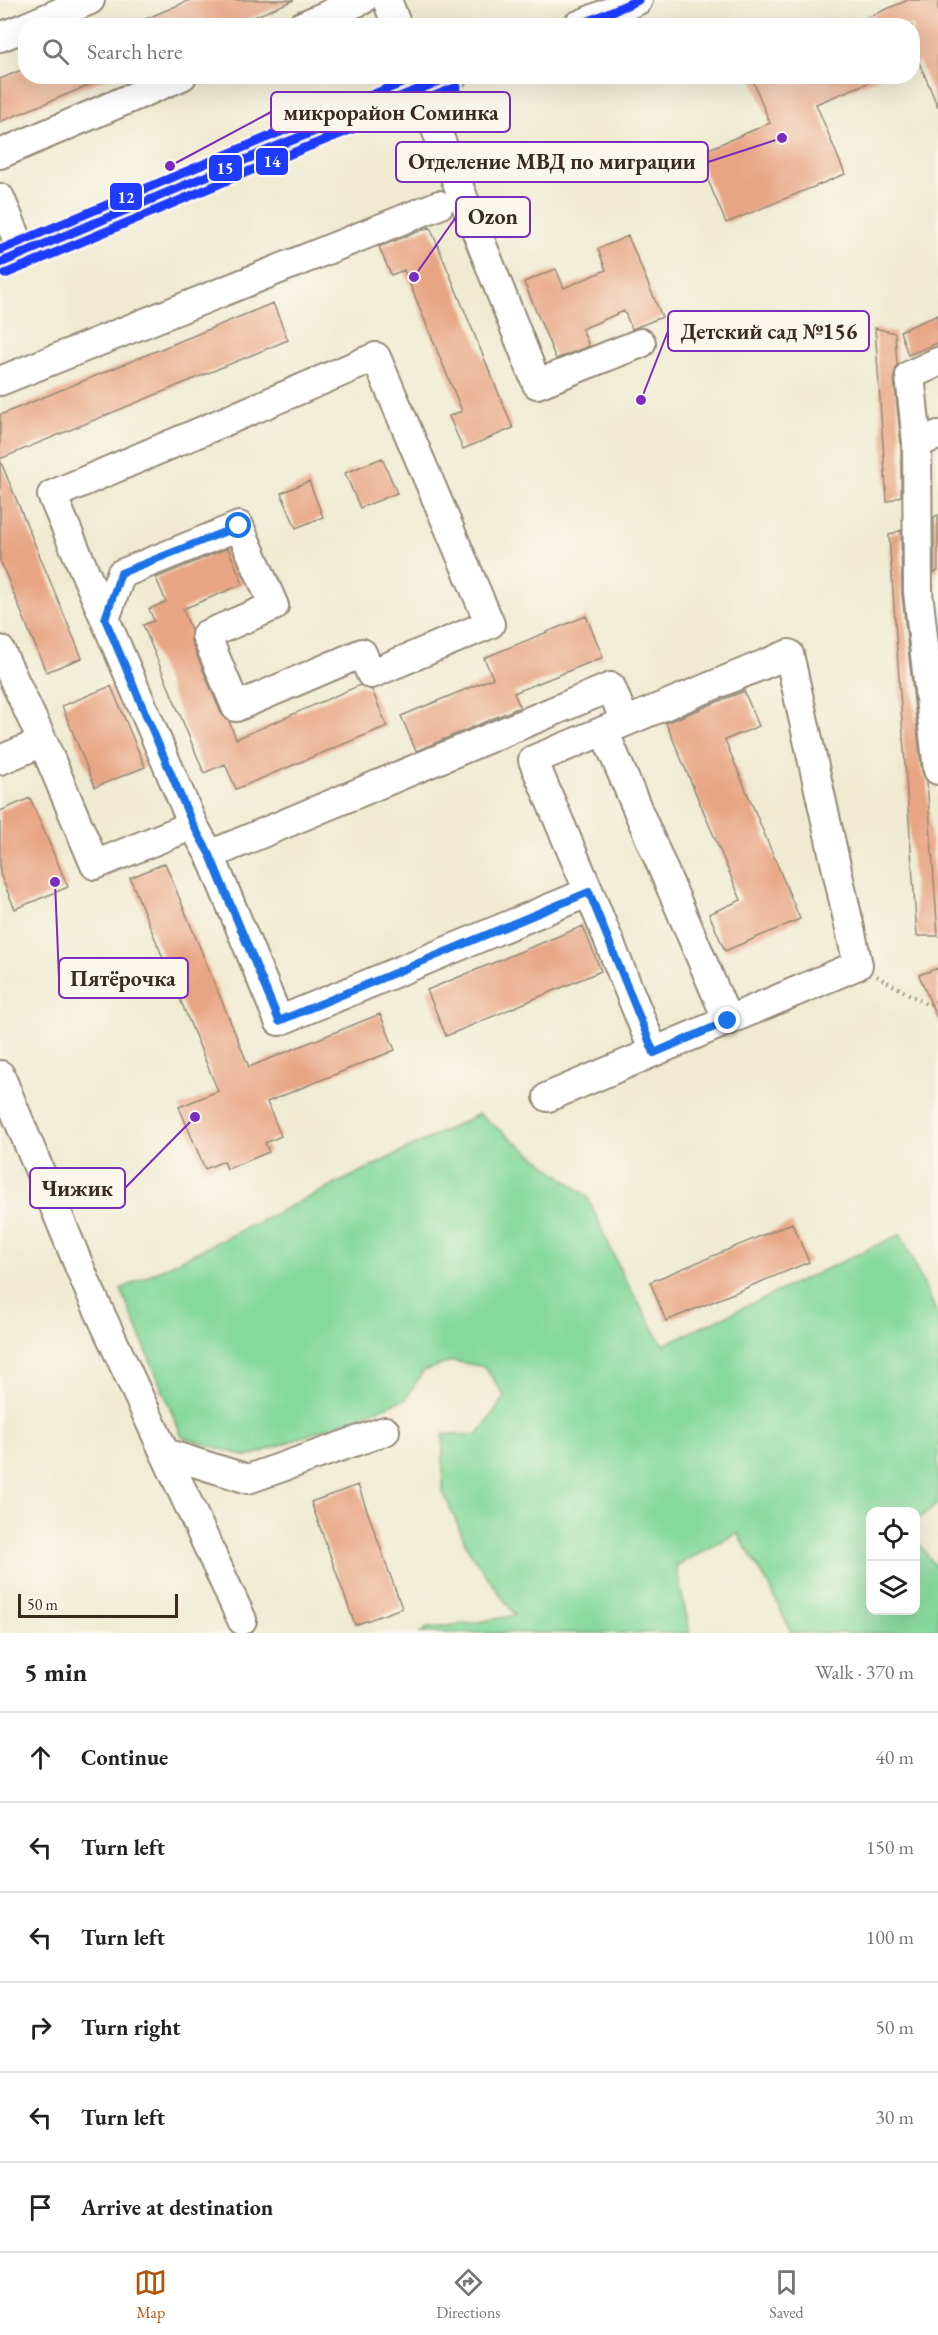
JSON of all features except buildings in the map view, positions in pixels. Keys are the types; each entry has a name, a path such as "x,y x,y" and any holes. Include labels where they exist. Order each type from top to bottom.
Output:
{"street":[{"path":"46,18 90,0"},
{"path":"320,18 362,0"},
{"path":"387,0 393,18"},
{"path":"596,18 639,0"},
{"path":"0,37 18,30"},
{"path":"0,154 163,84"},
{"path":"0,198 11,258 285,143 415,84"},
{"path":"417,84 537,384 641,343"},
{"path":"0,381 439,205"},
{"path":"105,619 121,573 239,526 274,606 206,635 236,707 362,653 371,674 490,624 376,357 52,495 193,825 210,855 279,1021 589,892"},
{"path":"938,362 910,375 927,439 929,599 938,770"},
{"path":"0,650 43,741 95,866 193,825"},
{"path":"548,1097 654,1053 858,965 789,654 533,760 654,1053"},
{"path":"210,855 611,687 615,726 728,1021"},
{"path":"0,760 43,741"},
{"path":"0,1075 87,1285 242,1620"},
{"path":"165,1453 248,1479 385,1431"}],"path":[{"path":"858,965 928,1005 938,1001"}],"green space":[{"path":"479,1114 587,1196 622,1274 663,1345 901,1234 938,1316 938,1504 920,1518 920,1507 866,1507 866,1615 920,1615 920,1545 938,1570 938,1633 791,1633 770,1587 737,1533 676,1566 690,1633 420,1633 428,1628 515,1615 469,1551 443,1491 443,1434 478,1435 505,1397 485,1367 453,1361 423,1371 406,1399 248,1457 182,1437 121,1289"}],"transit line":[{"name":"15","path":"596,18 638,0"},
{"name":"12","path":"0,250 399,84"},
{"name":"15","path":"0,263 432,84"},
{"name":"14","path":"5,274 290,154 457,87"}],"place":[{"name":"Отделение МВД по миграции","path":"782,138"},
{"name":"микрорайон Соминка","path":"170,166"},
{"name":"Ozon","path":"414,277"},
{"name":"Детский сад №156","path":"641,400"},
{"name":"Пятёрочка","path":"55,882"},
{"name":"Чижик","path":"195,1117"}],"route":[{"path":"239,526 121,573 105,619 193,825 210,855 279,1021 589,892 654,1053 728,1021"}]}
